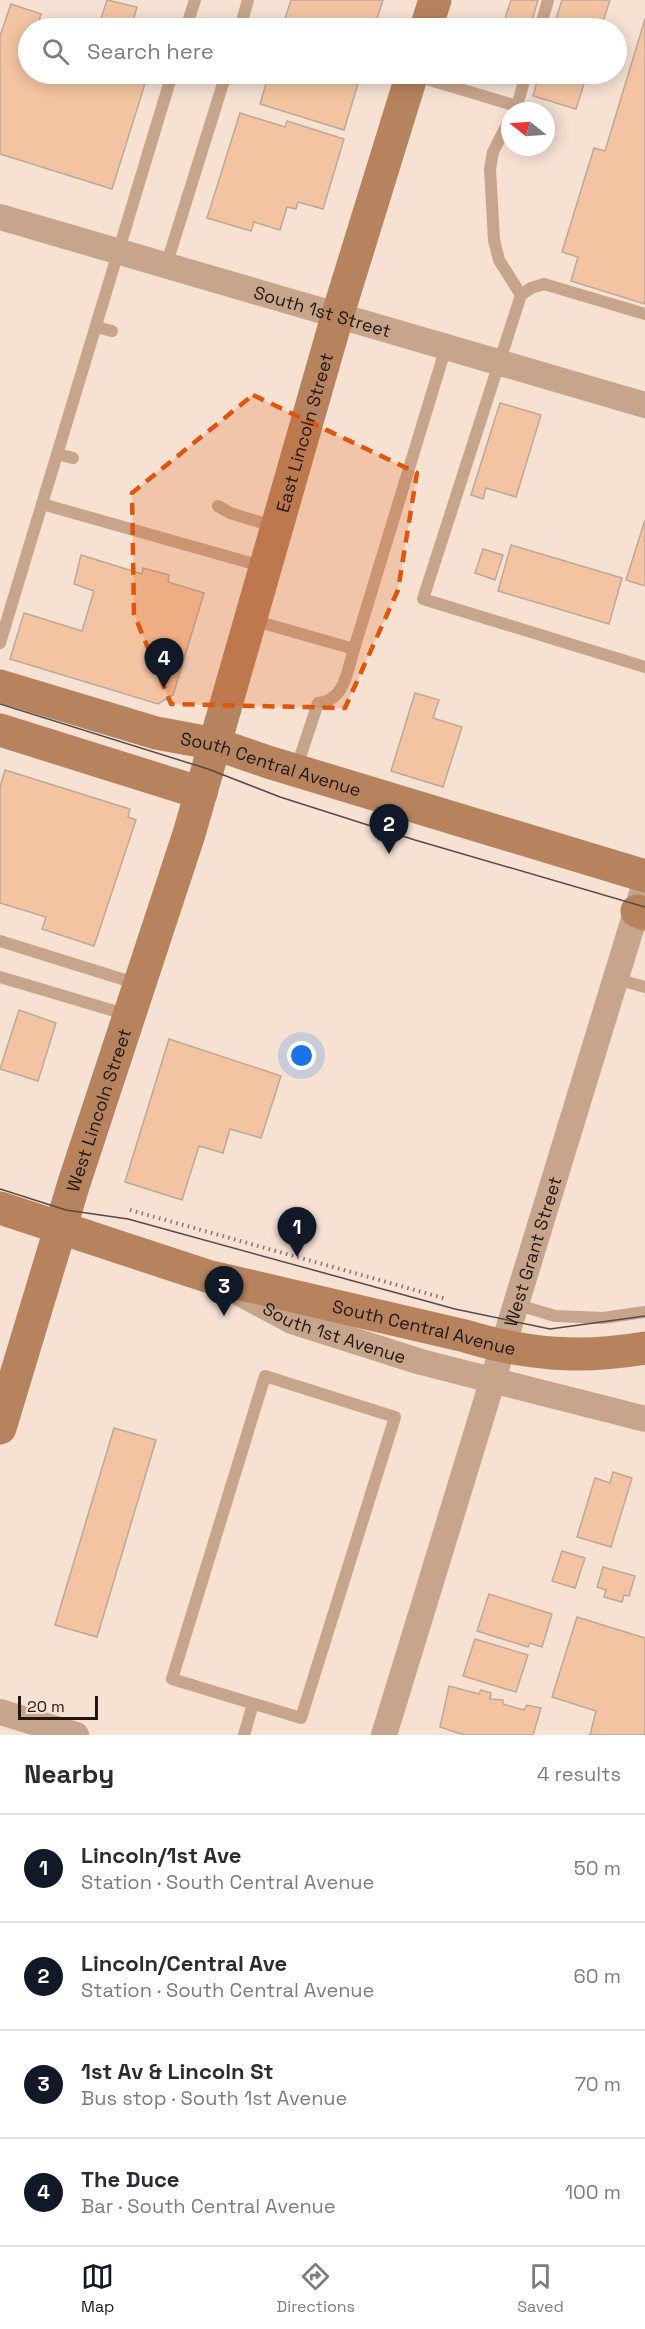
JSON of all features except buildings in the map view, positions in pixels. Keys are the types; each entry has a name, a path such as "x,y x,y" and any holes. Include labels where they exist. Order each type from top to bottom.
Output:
{"main road":[{"path":"429,18 435,0"},
{"name":"East Lincoln Street","path":"201,793 338,317 409,84"},
{"name":"South Central Avenue","path":"0,686 156,733 216,744 268,762 641,908"},
{"path":"0,730 201,793"},
{"name":"West Lincoln Street","path":"0,1428 60,1228 201,793"},
{"name":"South 1st Avenue","path":"0,1208 207,1276"},
{"name":"South Central Avenue","path":"207,1276 465,1336 502,1347 542,1354 603,1356 645,1348"}],"street":[{"name":"South 1st Street","path":"0,217 645,405"},
{"name":"West Grant Street","path":"384,1735 515,1304 616,979 641,908"},
{"name":"South 1st Avenue","path":"207,1276 292,1322 454,1372 492,1379 645,1419"},
{"path":"0,1712 76,1735"}],"lane":[{"path":"189,18 195,0"},
{"path":"243,18 248,0"},
{"path":"543,18 548,0"},
{"path":"0,643 169,84"},
{"path":"166,266 223,84"},
{"path":"441,84 501,104"},
{"path":"517,102 523,84"},
{"path":"501,136 493,152 490,169 494,240 499,260 521,296"},
{"path":"645,314 544,284 531,288 521,296 511,321 501,362 423,599 645,667"},
{"path":"96,327 112,332"},
{"path":"301,754 313,712 318,704 332,701 339,695 421,436 446,347"},
{"path":"57,453 73,458"},
{"path":"42,504 266,567"},
{"path":"218,506 230,513 277,527"},
{"path":"251,620 354,649"},
{"path":"0,941 139,985"},
{"path":"0,977 129,1015"},
{"path":"616,979 645,987"},
{"path":"515,1304 555,1316 603,1318 645,1312"},
{"path":"265,1376 395,1417 301,1718 253,1704 172,1679 265,1376"},
{"path":"244,1735 253,1704"}],"path":[{"path":"130,1210 452,1300"}],"highlighted area":[{"path":"253,395 417,473 398,590 345,708 171,704 134,614 132,493"}],"tram line":[{"path":"0,704 208,769 280,797 415,840 645,907"},
{"path":"0,1189 66,1210 128,1219 455,1309 550,1329 645,1316"}],"place":[{"name":"The Duce","path":"164,688"},
{"name":"Lincoln/Central Ave","path":"389,854"},
{"name":"Lincoln/1st Ave","path":"297,1257"},
{"name":"1st Av & Lincoln St","path":"224,1316"}]}
